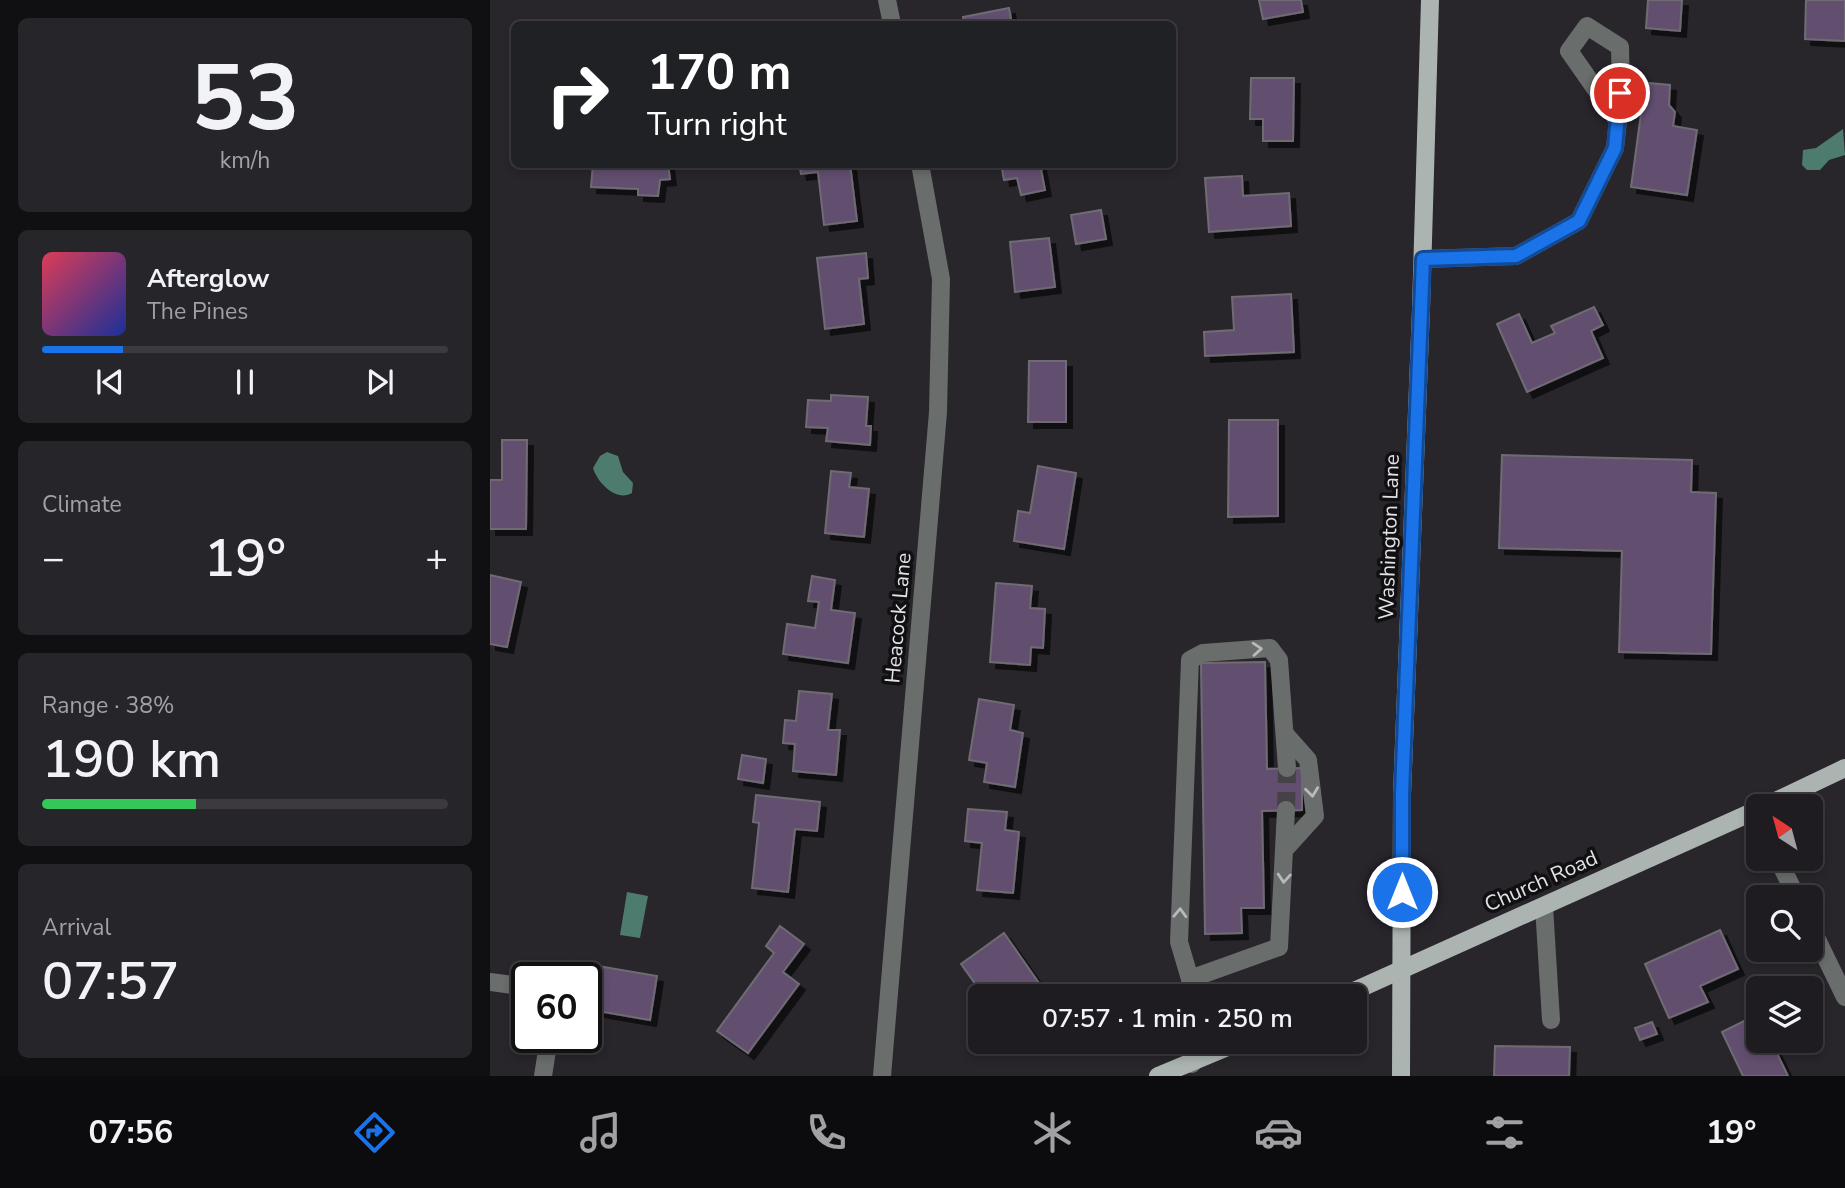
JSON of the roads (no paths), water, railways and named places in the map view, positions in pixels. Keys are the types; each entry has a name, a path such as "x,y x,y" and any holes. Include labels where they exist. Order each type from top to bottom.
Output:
{"main road":[{"name":"Washington Lane","path":"1401,1076 1402,794 1423,259 1430,0"},
{"name":"Church Road","path":"1793,794 1845,768"},
{"name":"Church Road","path":"1367,984 1746,817"},
{"path":"1158,1076 1214,1054"}],"street":[{"path":"887,0 891,21"},
{"path":"1423,259 1516,256 1579,221 1615,148 1618,121 1620,47 1587,26 1569,51 1618,121"},
{"name":"Heacock Lane","path":"882,1076 938,412 942,279 921,168"},
{"path":"1190,984 1179,942 1190,660 1203,653 1270,648 1279,660 1287,768"},
{"path":"1285,734 1308,760 1315,817 1286,848"},
{"path":"1200,984 1279,947 1286,810"},
{"path":"1544,906 1551,1020"},
{"path":"1823,952 1845,997"},
{"path":"490,982 511,985"},
{"path":"543,1076 547,1053"},
{"path":"1192,1054 1192,1064"}],"tunnel":[{"path":"1286,810 1287,768"}]}
